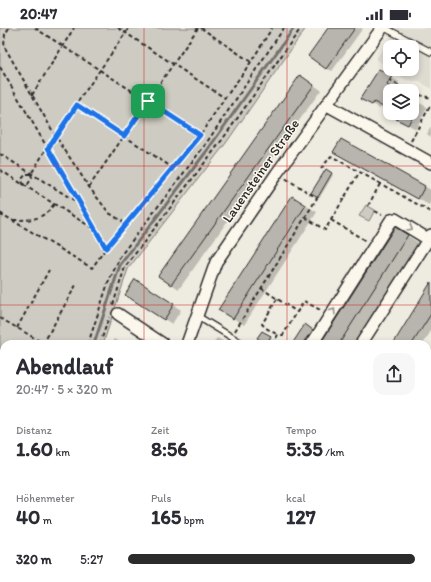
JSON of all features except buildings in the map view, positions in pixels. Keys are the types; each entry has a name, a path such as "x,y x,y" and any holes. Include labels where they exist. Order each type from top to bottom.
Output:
{"street":[{"name":"Lauensteiner Straße","path":"188,340 216,262 277,173 384,28"},
{"path":"327,105 431,163"},
{"path":"315,340 391,220 395,219 430,237 364,340"},
{"path":"113,313 157,340"}],"lane":[{"path":"384,28 431,52"},
{"path":"197,316 236,340"}],"path":[{"path":"9,28 5,34 4,46 55,135 89,187 109,213 127,224"},
{"path":"35,28 200,135"},
{"path":"32,95 74,28"},
{"path":"118,28 225,98"},
{"path":"23,184 28,184 32,178 31,174 55,135 129,28"},
{"path":"89,187 199,28 251,62"},
{"path":"0,214 13,220 92,268 106,248 200,135 251,62 272,28"},
{"path":"89,340 108,283 121,255 205,145 284,28"},
{"path":"102,340 113,313 125,267 222,140 301,28"},
{"path":"0,67 106,248"},
{"path":"389,80 396,84"},
{"path":"419,95 431,98"},
{"path":"416,133 431,104"},
{"path":"77,105 173,168"},
{"path":"0,154 81,205"},
{"path":"321,169 331,156 431,212"},
{"path":"0,170 95,230"},
{"path":"305,217 325,230 360,172"},
{"path":"231,337 317,198 277,173"},
{"path":"23,184 22,178 26,174 31,174"},
{"path":"368,206 380,184"},
{"path":"13,220 28,220 39,217 48,212 54,204"},
{"path":"331,220 374,247"},
{"path":"17,328 49,270"},
{"path":"46,340 76,285"},
{"path":"261,288 297,312"},
{"path":"277,299 262,324 278,335 283,335 304,301 330,316"},
{"path":"0,318 37,340"},
{"path":"275,340 278,335"}],"shaded area":[{"path":"0,28 306,28 226,143 128,269 104,340 0,340"},
{"path":"397,28 431,28 431,88 419,82 406,80 400,76 419,76 419,40 389,40"},
{"path":"383,49 383,64 376,59"},
{"path":"366,205 375,210 369,221 359,216"}],"waterway":[{"path":"95,340 120,265 206,152 294,28"}],"route":[{"path":"148,101 200,135 106,248 48,148 55,135 77,105 124,136 148,101"}]}
